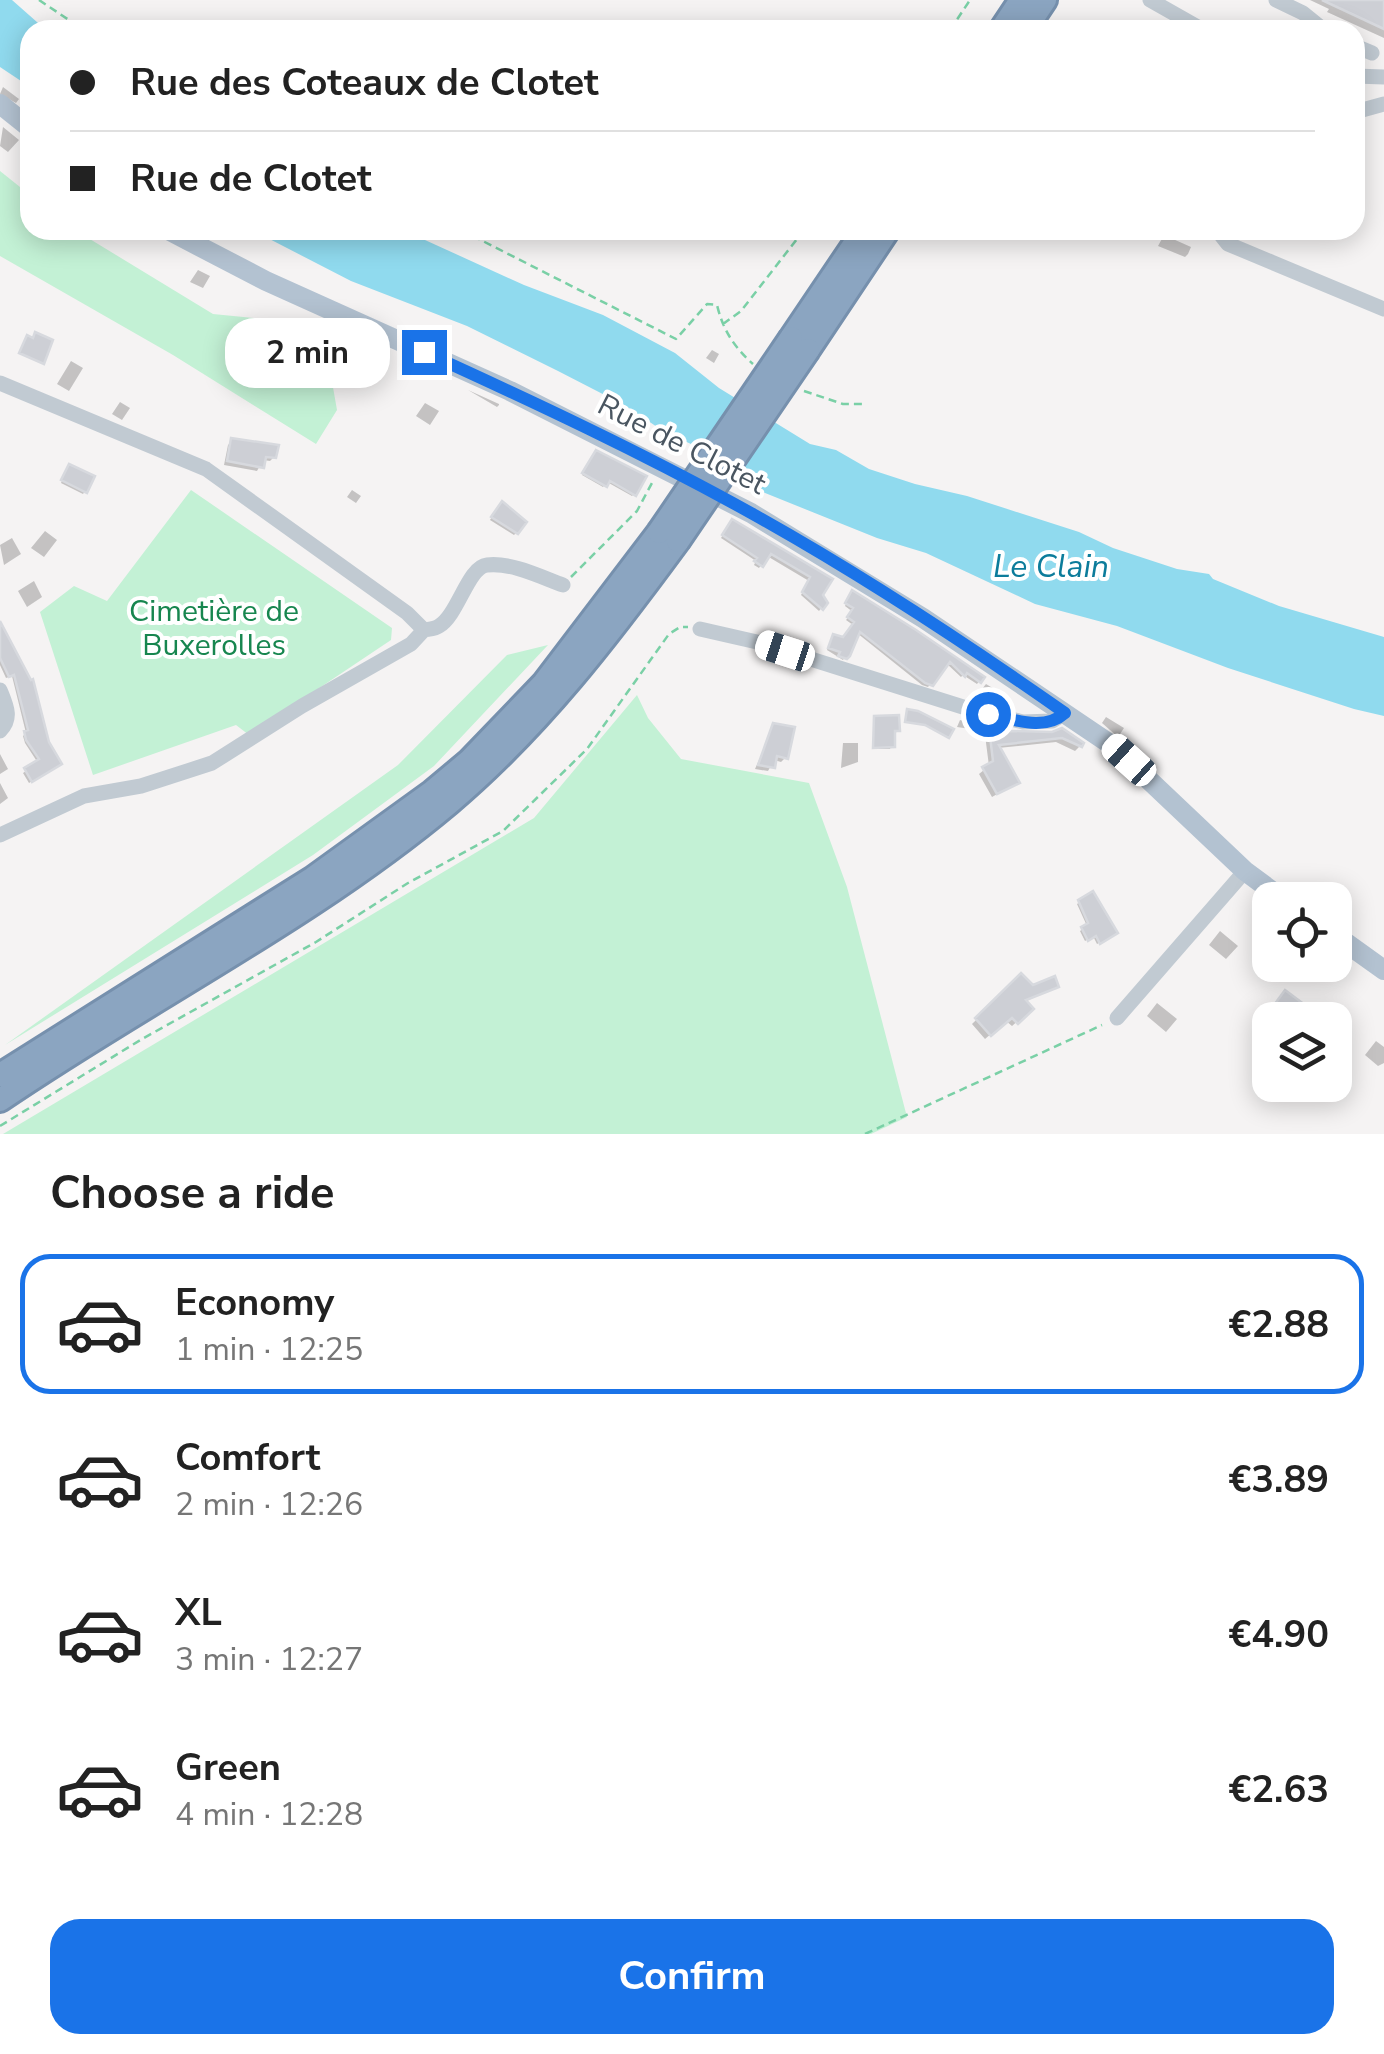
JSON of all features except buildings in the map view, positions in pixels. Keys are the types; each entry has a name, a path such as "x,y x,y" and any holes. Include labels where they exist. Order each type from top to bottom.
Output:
{"highway":[{"path":"799,344 858,240"},
{"path":"0,1100 325,894 450,802 539,718 591,656 799,344 880,240"},
{"path":"0,1075 313,878 432,792 544,683 618,590 669,536"}],"main road":[{"path":"0,104 20,120"},
{"name":"Rue de Clotet","path":"187,240 266,281 510,391 751,513 955,638 1114,746 1260,882"},
{"path":"1352,948 1384,970"}],"street":[{"path":"1150,0 1185,20"},
{"path":"1276,0 1312,20"},
{"path":"1365,50 1372,53"},
{"path":"1225,240 1384,309"},
{"path":"0,383 206,469 407,613 424,630"},
{"path":"0,835 84,796 142,786 212,764 302,706 412,644 424,630 439,626 450,615 477,569 486,565 521,570 563,585"},
{"path":"700,629 756,642 963,708 1022,722 1052,721 1065,713"},
{"path":"0,690 8,712 7,724 0,730"},
{"path":"1117,1018 1245,871"}],"path":[{"path":"39,0 69,20"},
{"path":"481,240 676,339 708,304 717,305 722,325 734,346 761,369"},
{"path":"722,325 740,310 796,240"},
{"path":"796,388 843,404 866,404"},
{"path":"563,585 637,511 661,466"},
{"path":"0,1126 142,1039 316,942 408,883 504,831 587,749 669,634 680,627 700,629"},
{"path":"866,1134 1117,1018"}],"green space":[{"path":"0,171 20,187 20,240 91,240 213,314 322,325 337,410 316,444 173,355 0,256"},
{"name":"Cimetière de Buxerolles","path":"191,490 392,628 391,640 249,735 236,725 93,775 40,612 74,586 107,601"},
{"path":"548,645 434,766 313,855 5,1045 398,765 507,655"},
{"path":"637,695 648,718 681,759 809,783 847,887 907,1117 871,1134 3,1134 534,818"}],"water":[{"path":"0,0 12,0 35,20 20,20 20,80 0,67"},
{"name":"Le Clain","path":"271,240 425,240 524,285 603,315 675,353 719,388 810,444 836,450 869,469 1079,532 1177,569 1209,574 1279,606 1384,637 1384,716 1228,668 1117,626 1035,604 926,553 877,538 750,487 706,451 663,431 626,406 467,326 351,281"}],"route":[{"path":"424,352 751,513 923,618 1065,713 1052,721 1031,723 988,714"}]}
